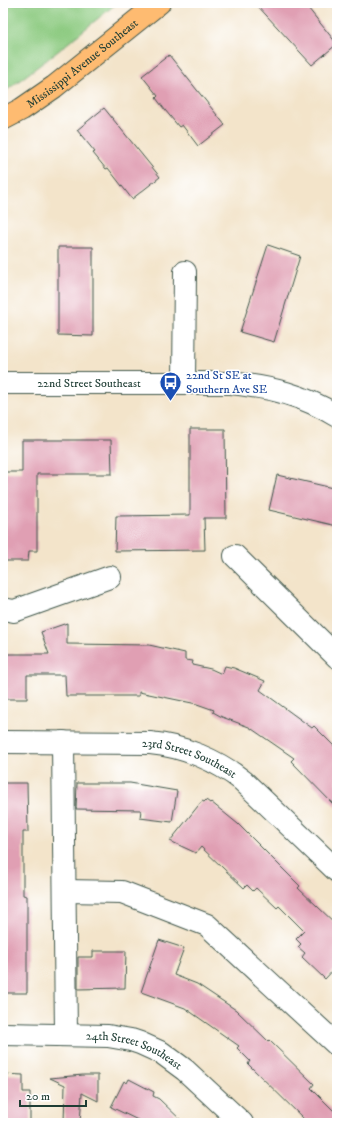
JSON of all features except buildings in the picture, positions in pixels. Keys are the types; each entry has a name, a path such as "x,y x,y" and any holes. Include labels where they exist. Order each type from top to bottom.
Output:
{"main road":[{"name":"Mississippi Avenue Southeast","path":"3,119 54,87 159,3"}],"street":[{"path":"184,383 185,272"},
{"name":"22nd Street Southeast","path":"3,383 231,383 287,392 309,401 337,416"},
{"path":"235,556 337,657"},
{"path":"3,608 14,611 110,577"},
{"name":"23rd Street Southeast","path":"3,742 128,742 160,744 181,749 210,760 227,769 243,781 337,870"},
{"path":"63,742 66,1035"},
{"path":"65,891 122,892 206,925 337,1045"},
{"name":"24th Street Southeast","path":"3,1034 116,1036 140,1043 162,1053 185,1070 242,1123"}],"green space":[{"path":"3,3 117,3 57,52 3,93"}],"place":[{"name":"22nd St SE at Southern Ave SE","path":"170,402"}]}
